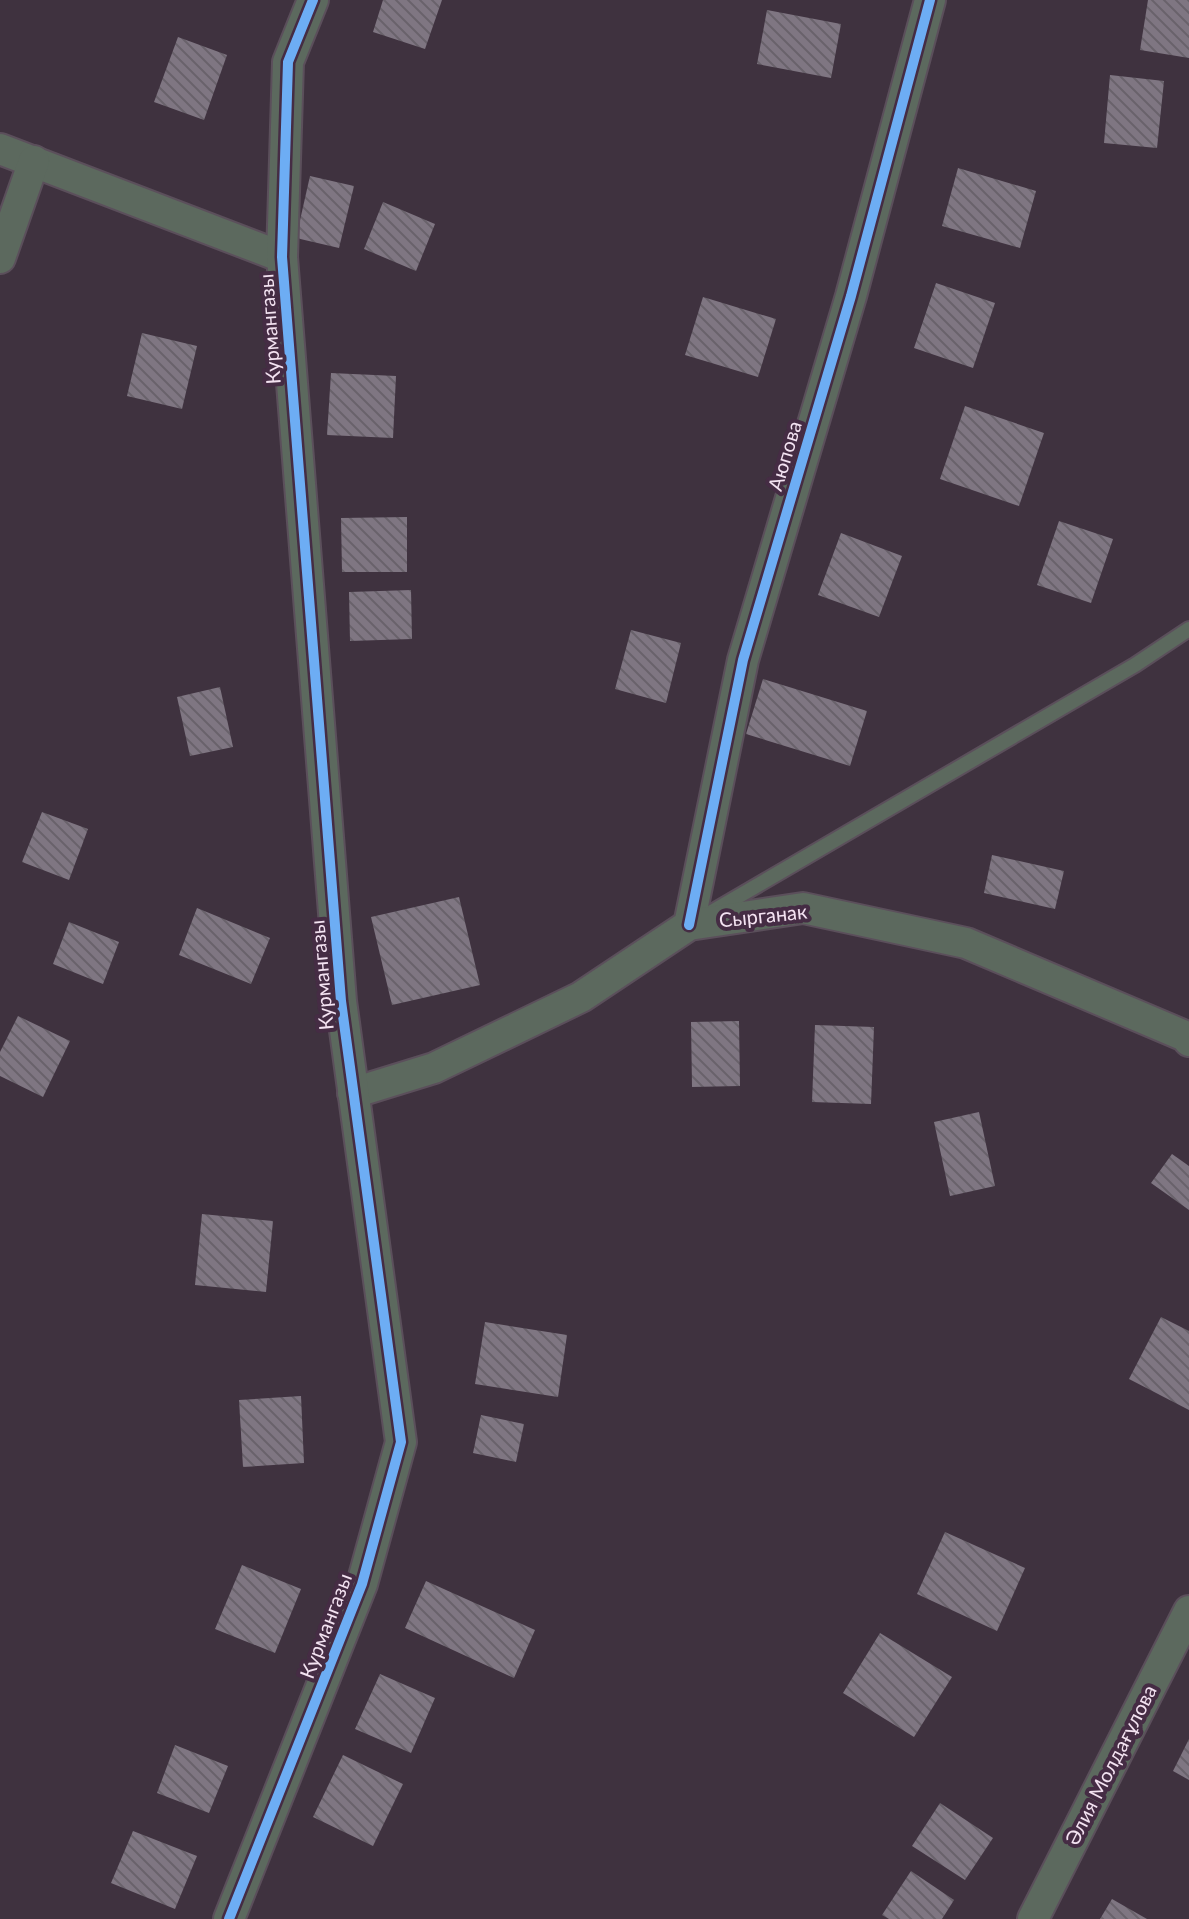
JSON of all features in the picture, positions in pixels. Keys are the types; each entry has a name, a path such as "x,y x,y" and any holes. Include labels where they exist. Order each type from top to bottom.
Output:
{"street":[{"name":"Курмангазы","path":"229,1919 362,1584 401,1442 341,1001 282,257 288,62 313,0"},
{"name":"Аюпова","path":"689,925 743,660 851,296 930,0"},
{"path":"0,149 282,257"},
{"path":"0,258 34,161"},
{"name":"Сырганак","path":"353,1093 434,1068 581,997 689,925 803,908 966,943 1185,1036 1189,1041"},
{"name":"Әлия Молдағұлова","path":"1033,1919 1189,1611"}],"lane":[{"path":"689,925 1135,665 1189,629"}],"building":[{"path":"383,0 442,0 425,49 373,32"},
{"path":"1148,0 1189,0 1189,58 1140,50"},
{"path":"767,10 841,24 831,78 757,64"},
{"path":"178,37 227,55 204,120 154,102"},
{"path":"1110,75 1164,81 1157,148 1104,143"},
{"path":"958,168 1036,191 1020,248 942,226"},
{"path":"310,176 354,186 339,248 296,238"},
{"path":"383,202 435,224 416,271 364,249"},
{"path":"936,283 995,303 973,368 914,348"},
{"path":"703,297 776,319 758,377 685,355"},
{"path":"142,333 197,346 182,409 127,396"},
{"path":"331,373 396,376 393,438 327,435"},
{"path":"965,406 1044,433 1019,506 940,479"},
{"path":"407,517 407,572 342,572 341,518"},
{"path":"1059,521 1113,539 1091,603 1037,585"},
{"path":"841,533 902,556 879,617 818,595"},
{"path":"411,590 412,639 350,641 349,592"},
{"path":"631,630 681,643 666,703 615,689"},
{"path":"763,679 867,711 850,766 746,734"},
{"path":"220,687 233,747 190,756 177,697"},
{"path":"42,812 88,829 69,880 22,862"},
{"path":"992,855 1064,871 1055,909 984,893"},
{"path":"459,897 480,985 392,1005 371,917"},
{"path":"197,908 270,938 251,984 179,955"},
{"path":"69,922 119,942 103,984 53,964"},
{"path":"18,1016 70,1041 43,1097 0,1076 0,1052"},
{"path":"739,1021 740,1086 692,1087 691,1022"},
{"path":"815,1025 874,1027 871,1104 812,1102"},
{"path":"979,1112 995,1186 950,1196 934,1122"},
{"path":"1172,1154 1189,1166 1189,1210 1151,1183"},
{"path":"202,1214 273,1221 266,1292 195,1285"},
{"path":"1161,1317 1189,1331 1189,1410 1129,1379"},
{"path":"485,1322 567,1335 558,1397 475,1384"},
{"path":"301,1396 304,1463 243,1467 239,1400"},
{"path":"481,1415 524,1424 516,1462 473,1453"},
{"path":"945,1532 1025,1568 997,1631 917,1594"},
{"path":"242,1565 301,1589 275,1653 215,1629"},
{"path":"426,1581 535,1630 514,1678 405,1628"},
{"path":"880,1633 952,1677 914,1737 843,1693"},
{"path":"380,1674 435,1698 411,1753 355,1729"},
{"path":"1189,1739 1189,1780 1173,1771"},
{"path":"175,1745 228,1766 209,1813 157,1793"},
{"path":"343,1755 403,1784 373,1846 313,1817"},
{"path":"940,1803 993,1838 965,1880 912,1846"},
{"path":"133,1831 197,1856 175,1909 111,1883"},
{"path":"911,1871 954,1900 942,1919 889,1919 882,1915"},
{"path":"1112,1899 1147,1919 1100,1919"}],"cycle path":[{"path":"229,1919 362,1584 401,1442 341,1001 282,257 288,62 313,0"},
{"path":"689,925 743,660 851,296 930,0"}]}
